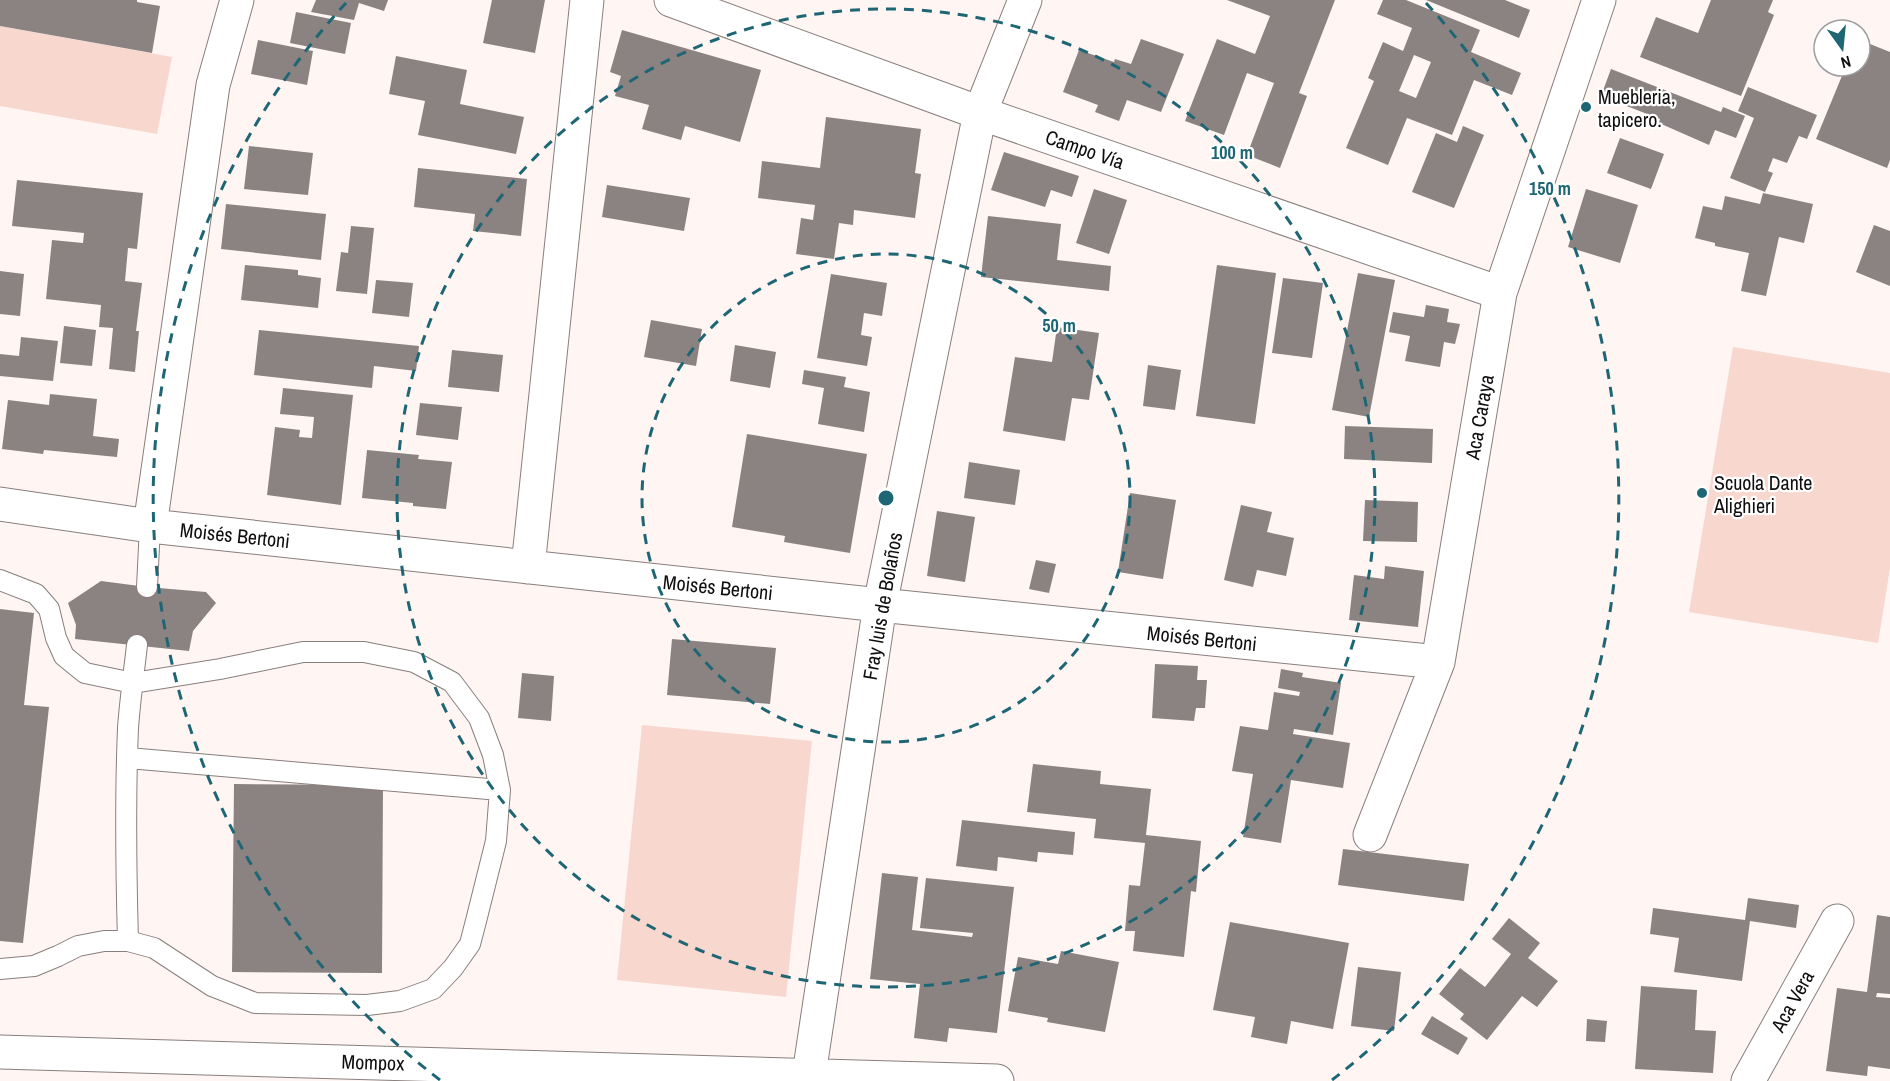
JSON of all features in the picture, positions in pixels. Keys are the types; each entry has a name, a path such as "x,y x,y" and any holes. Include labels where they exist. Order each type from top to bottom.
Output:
{"street":[{"path":"150,526 213,85 237,0"},
{"path":"528,567 587,0"},
{"name":"Campo Vía","path":"671,0 980,113 1500,293"},
{"name":"Fray luis de Bolaños","path":"808,1078 880,605 980,113 1025,0"},
{"name":"Aca Caraya","path":"1370,835 1438,662 1500,293 1599,0"},
{"name":"Moisés Bertoni","path":"0,504 150,526 880,605 1438,662"},
{"name":"Aca Vera","path":"1748,1081 1837,921"},
{"name":"Mompox","path":"0,1052 808,1078 997,1081"}],"lane":[{"path":"147,587 150,526"},
{"path":"0,580 36,594 49,609 56,638 64,656 85,673 133,683 220,669 303,652 364,652 414,662 452,682 479,718 493,755 500,790 496,841 470,944 453,968 433,989 400,1001 367,1005 255,1003 212,986 154,948 128,941 104,941 78,946 34,966 0,969"},
{"path":"128,941 126,884 128,758 137,645"},
{"path":"128,758 500,790"}],"shaded area":[{"path":"0,26 172,57 157,134 0,106"},
{"path":"1733,347 1890,373 1890,568 1878,643 1689,612"},
{"path":"642,725 812,741 786,997 617,980"}],"building":[{"path":"0,0 137,0 137,2 160,6 152,53 0,26"},
{"path":"316,0 388,0 384,11 359,3 354,20 311,12"},
{"path":"492,0 545,0 535,53 483,43"},
{"path":"1227,0 1335,0 1299,93 1307,96 1280,168 1247,155 1274,83 1247,73 1224,135 1185,121 1217,39 1255,54 1270,16"},
{"path":"1383,0 1406,0 1480,30 1471,52 1521,73 1512,95 1474,80 1452,135 1407,118 1388,165 1346,148 1374,81 1368,78 1383,42 1403,51 1412,28 1377,14","holes":["1414,55 1431,62 1416,98 1399,91"]},
{"path":"1426,0 1505,0 1530,10 1519,38"},
{"path":"1711,0 1773,0 1768,12 1774,15 1741,96 1640,57 1656,17 1698,33"},
{"path":"296,12 351,23 345,54 290,43"},
{"path":"622,30 761,70 740,142 685,126 681,140 642,129 649,105 615,96 621,76 610,72"},
{"path":"1141,39 1184,54 1161,112 1127,100 1119,121 1095,112 1098,105 1063,92 1079,50 1114,62 1115,59 1131,64"},
{"path":"258,40 313,51 307,85 251,74"},
{"path":"1872,45 1890,52 1890,160 1887,168 1816,139 1841,78 1872,78"},
{"path":"396,56 467,70 460,104 524,117 516,154 418,135 425,101 389,94"},
{"path":"1611,69 1721,112 1723,107 1745,116 1736,138 1715,130 1709,145 1659,123 1660,119 1601,96"},
{"path":"1748,87 1817,115 1807,139 1799,136 1787,163 1773,158 1768,171 1773,173 1765,192 1730,178 1754,118 1738,111"},
{"path":"826,117 921,129 915,173 921,174 915,218 854,210 853,225 839,223 834,259 796,254 801,218 813,220 815,205 758,198 762,161 820,168"},
{"path":"1463,126 1484,135 1454,208 1412,192 1436,133 1457,142"},
{"path":"1620,138 1664,154 1651,189 1607,173"},
{"path":"249,146 313,153 308,195 244,189"},
{"path":"1004,152 1079,176 1072,197 1051,190 1045,207 991,190"},
{"path":"418,168 527,179 521,236 473,231 475,214 414,207"},
{"path":"17,180 143,193 137,249 128,248 125,281 142,283 136,331 139,331 135,372 109,369 113,328 99,327 101,305 46,299 52,240 83,243 84,233 12,226"},
{"path":"607,185 690,198 684,231 602,217"},
{"path":"1094,189 1127,200 1109,254 1076,243"},
{"path":"1586,189 1638,205 1620,263 1568,247"},
{"path":"1763,193 1813,204 1804,243 1779,237 1766,296 1741,291 1749,253 1715,246 1715,243 1695,238 1703,206 1722,210 1725,196 1760,204"},
{"path":"226,204 326,214 321,260 221,249"},
{"path":"988,216 1061,224 1057,260 1111,266 1109,291 981,277"},
{"path":"1874,225 1890,231 1890,286 1856,272"},
{"path":"351,226 374,228 367,294 336,291 341,252 348,253"},
{"path":"245,265 298,270 298,275 321,278 318,308 241,300"},
{"path":"1217,265 1276,273 1255,424 1196,416"},
{"path":"0,271 24,274 20,316 0,314"},
{"path":"1358,273 1395,280 1369,417 1332,410"},
{"path":"831,274 887,283 882,316 864,313 861,335 872,337 867,366 817,358"},
{"path":"1283,278 1323,283 1312,358 1272,353"},
{"path":"376,280 413,283 409,317 372,313"},
{"path":"1426,305 1449,309 1447,322 1460,324 1455,344 1444,342 1440,367 1405,361 1410,336 1389,332 1393,312 1424,317"},
{"path":"651,320 702,329 696,366 644,357"},
{"path":"64,326 96,330 92,366 60,363"},
{"path":"1057,327 1099,333 1089,400 1072,398 1065,441 1003,431 1015,357 1052,362"},
{"path":"259,330 419,346 416,371 374,366 372,388 254,375"},
{"path":"21,337 58,341 53,381 0,376 0,354 19,356"},
{"path":"735,345 776,352 770,388 730,381"},
{"path":"452,350 503,355 499,392 448,387"},
{"path":"1148,365 1181,370 1175,410 1143,406"},
{"path":"804,370 846,377 844,387 870,392 864,432 818,424 824,388 802,384"},
{"path":"283,388 353,395 341,505 267,495 275,427 300,430 299,437 312,438 314,417 280,414"},
{"path":"50,394 97,399 93,436 119,439 117,457 44,450 43,454 2,449 8,400 49,405"},
{"path":"420,403 462,407 458,440 416,435"},
{"path":"1345,426 1433,429 1432,463 1344,459"},
{"path":"747,434 867,454 850,553 784,542 785,536 732,527"},
{"path":"367,450 419,455 418,459 452,462 446,509 362,498"},
{"path":"969,462 1020,470 1015,505 964,498"},
{"path":"1130,493 1176,500 1163,579 1118,572"},
{"path":"1365,500 1418,502 1417,542 1363,541"},
{"path":"1241,505 1272,512 1267,532 1294,538 1286,576 1257,570 1253,587 1224,580"},
{"path":"937,511 975,517 965,582 927,576"},
{"path":"1036,560 1056,564 1049,593 1029,589"},
{"path":"1385,566 1424,571 1418,627 1349,620 1354,575 1384,579"},
{"path":"101,581 206,592 216,603 193,631 189,651 75,639 76,625 68,603"},
{"path":"0,609 34,613 24,705 49,707 23,943 0,941"},
{"path":"672,639 776,648 770,704 667,695"},
{"path":"1155,664 1198,666 1197,680 1207,680 1205,708 1196,708 1194,721 1152,718"},
{"path":"1281,669 1303,673 1302,677 1341,683 1333,735 1294,729 1293,734 1350,743 1343,788 1291,780 1281,843 1243,837 1253,774 1232,771 1240,726 1268,730 1274,692 1299,696 1300,692 1278,688"},
{"path":"522,673 554,676 551,721 518,718"},
{"path":"1033,764 1101,771 1100,784 1151,789 1146,835 1201,841 1196,892 1191,891 1184,957 1133,951 1135,931 1125,931 1129,885 1140,886 1145,843 1094,838 1096,819 1027,812"},
{"path":"234,784 383,785 382,973 232,972"},
{"path":"962,820 1075,832 1073,855 1038,852 1037,862 998,857 997,871 956,866"},
{"path":"1343,849 1469,864 1464,901 1338,885"},
{"path":"882,873 918,877 912,930 972,937 973,933 920,928 926,878 1014,887 997,1033 949,1028 947,1042 914,1038 920,984 870,979"},
{"path":"1748,898 1799,905 1796,928 1750,921 1742,981 1674,972 1679,938 1650,934 1653,908 1745,920"},
{"path":"1877,915 1890,917 1890,994 1877,993 1876,997 1890,998 1890,1069 1868,1066 1867,1076 1826,1071 1837,988 1867,992"},
{"path":"1509,918 1540,943 1528,958 1558,981 1537,1007 1522,996 1487,1040 1460,1019 1464,1014 1439,994 1460,968 1485,987 1511,954 1492,939"},
{"path":"1230,922 1349,943 1333,1029 1291,1021 1287,1044 1251,1037 1255,1017 1213,1010"},
{"path":"1061,951 1119,962 1105,1032 1047,1022 1048,1018 1008,1011 1018,957 1058,964"},
{"path":"1358,967 1401,972 1394,1031 1351,1026"},
{"path":"1641,986 1697,990 1695,1030 1716,1031 1713,1073 1635,1069"},
{"path":"1432,1016 1468,1038 1458,1055 1421,1034"},
{"path":"1587,1019 1607,1021 1605,1042 1586,1041"}],"place":[{"name":"Muebleria, tapicero.","path":"1586,107"},
{"name":"Scuola Dante Alighieri","path":"1702,493"}]}
